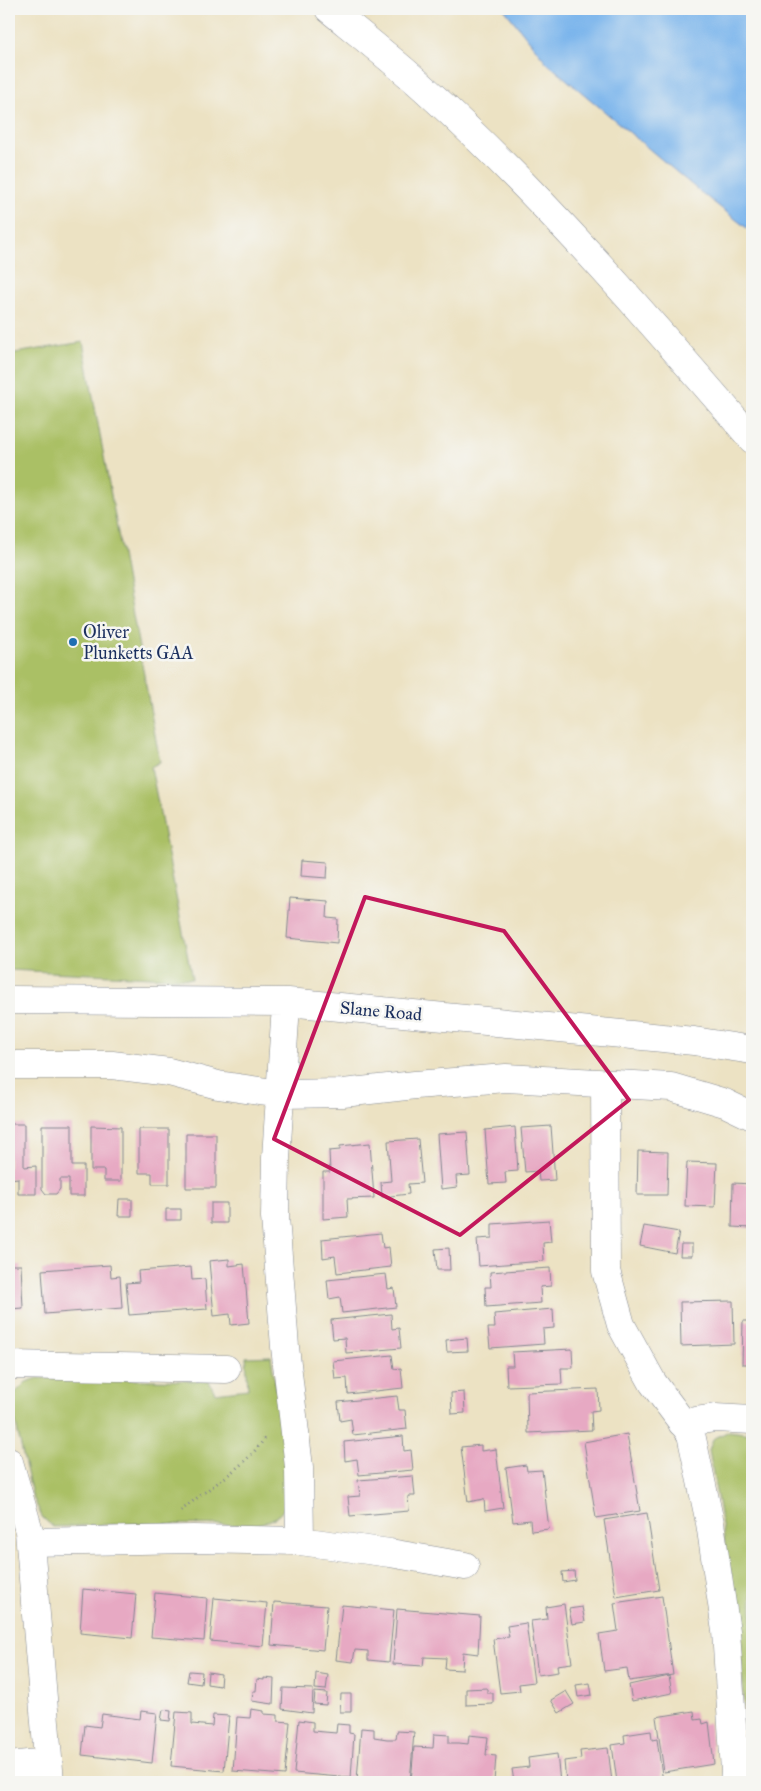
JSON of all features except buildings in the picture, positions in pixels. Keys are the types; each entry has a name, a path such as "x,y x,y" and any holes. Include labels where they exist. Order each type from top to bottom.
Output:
{"street":[{"path":"329,9 425,88 522,183 630,298 752,439"},
{"name":"Slane Road","path":"9,1000 288,1002 684,1040 752,1050"},
{"path":"288,1002 285,1020 276,1158 275,1217 285,1347 299,1467 300,1541"},
{"path":"9,1065 112,1065 169,1072 218,1085 281,1094 344,1093 506,1078 671,1087 725,1103 752,1116"},
{"path":"604,1083 606,1271 621,1325 653,1383 691,1434 710,1523 726,1630 735,1771 734,1782"},
{"path":"9,1365 226,1369"},
{"path":"682,1423 715,1418 752,1420"},
{"path":"9,1462 29,1530 48,1772 9,1766"},
{"path":"30,1542 163,1539 300,1541 390,1553 465,1566"}],"path":[{"path":"163,1539 167,1524 193,1500 239,1466 259,1447 267,1434"}],"highlighted area":[{"path":"365,897 504,931 629,1100 460,1235 274,1139"}],"green space":[{"name":"Oliver Plunketts GAA","path":"83,342 160,762 151,767 192,979 9,970 9,354"},
{"path":"271,1356 283,1435 287,1480 284,1508 279,1515 255,1525 123,1524 53,1527 42,1517 32,1495 13,1411 15,1393 26,1382 38,1378 209,1381 215,1393 248,1389 246,1357"},
{"path":"729,1431 752,1434 752,1782 749,1782 739,1625 709,1450 713,1439"}],"water":[{"path":"504,9 752,9 752,232 699,191 547,63"}],"place":[{"name":"Oliver Plunketts GAA","path":"73,642"}]}
